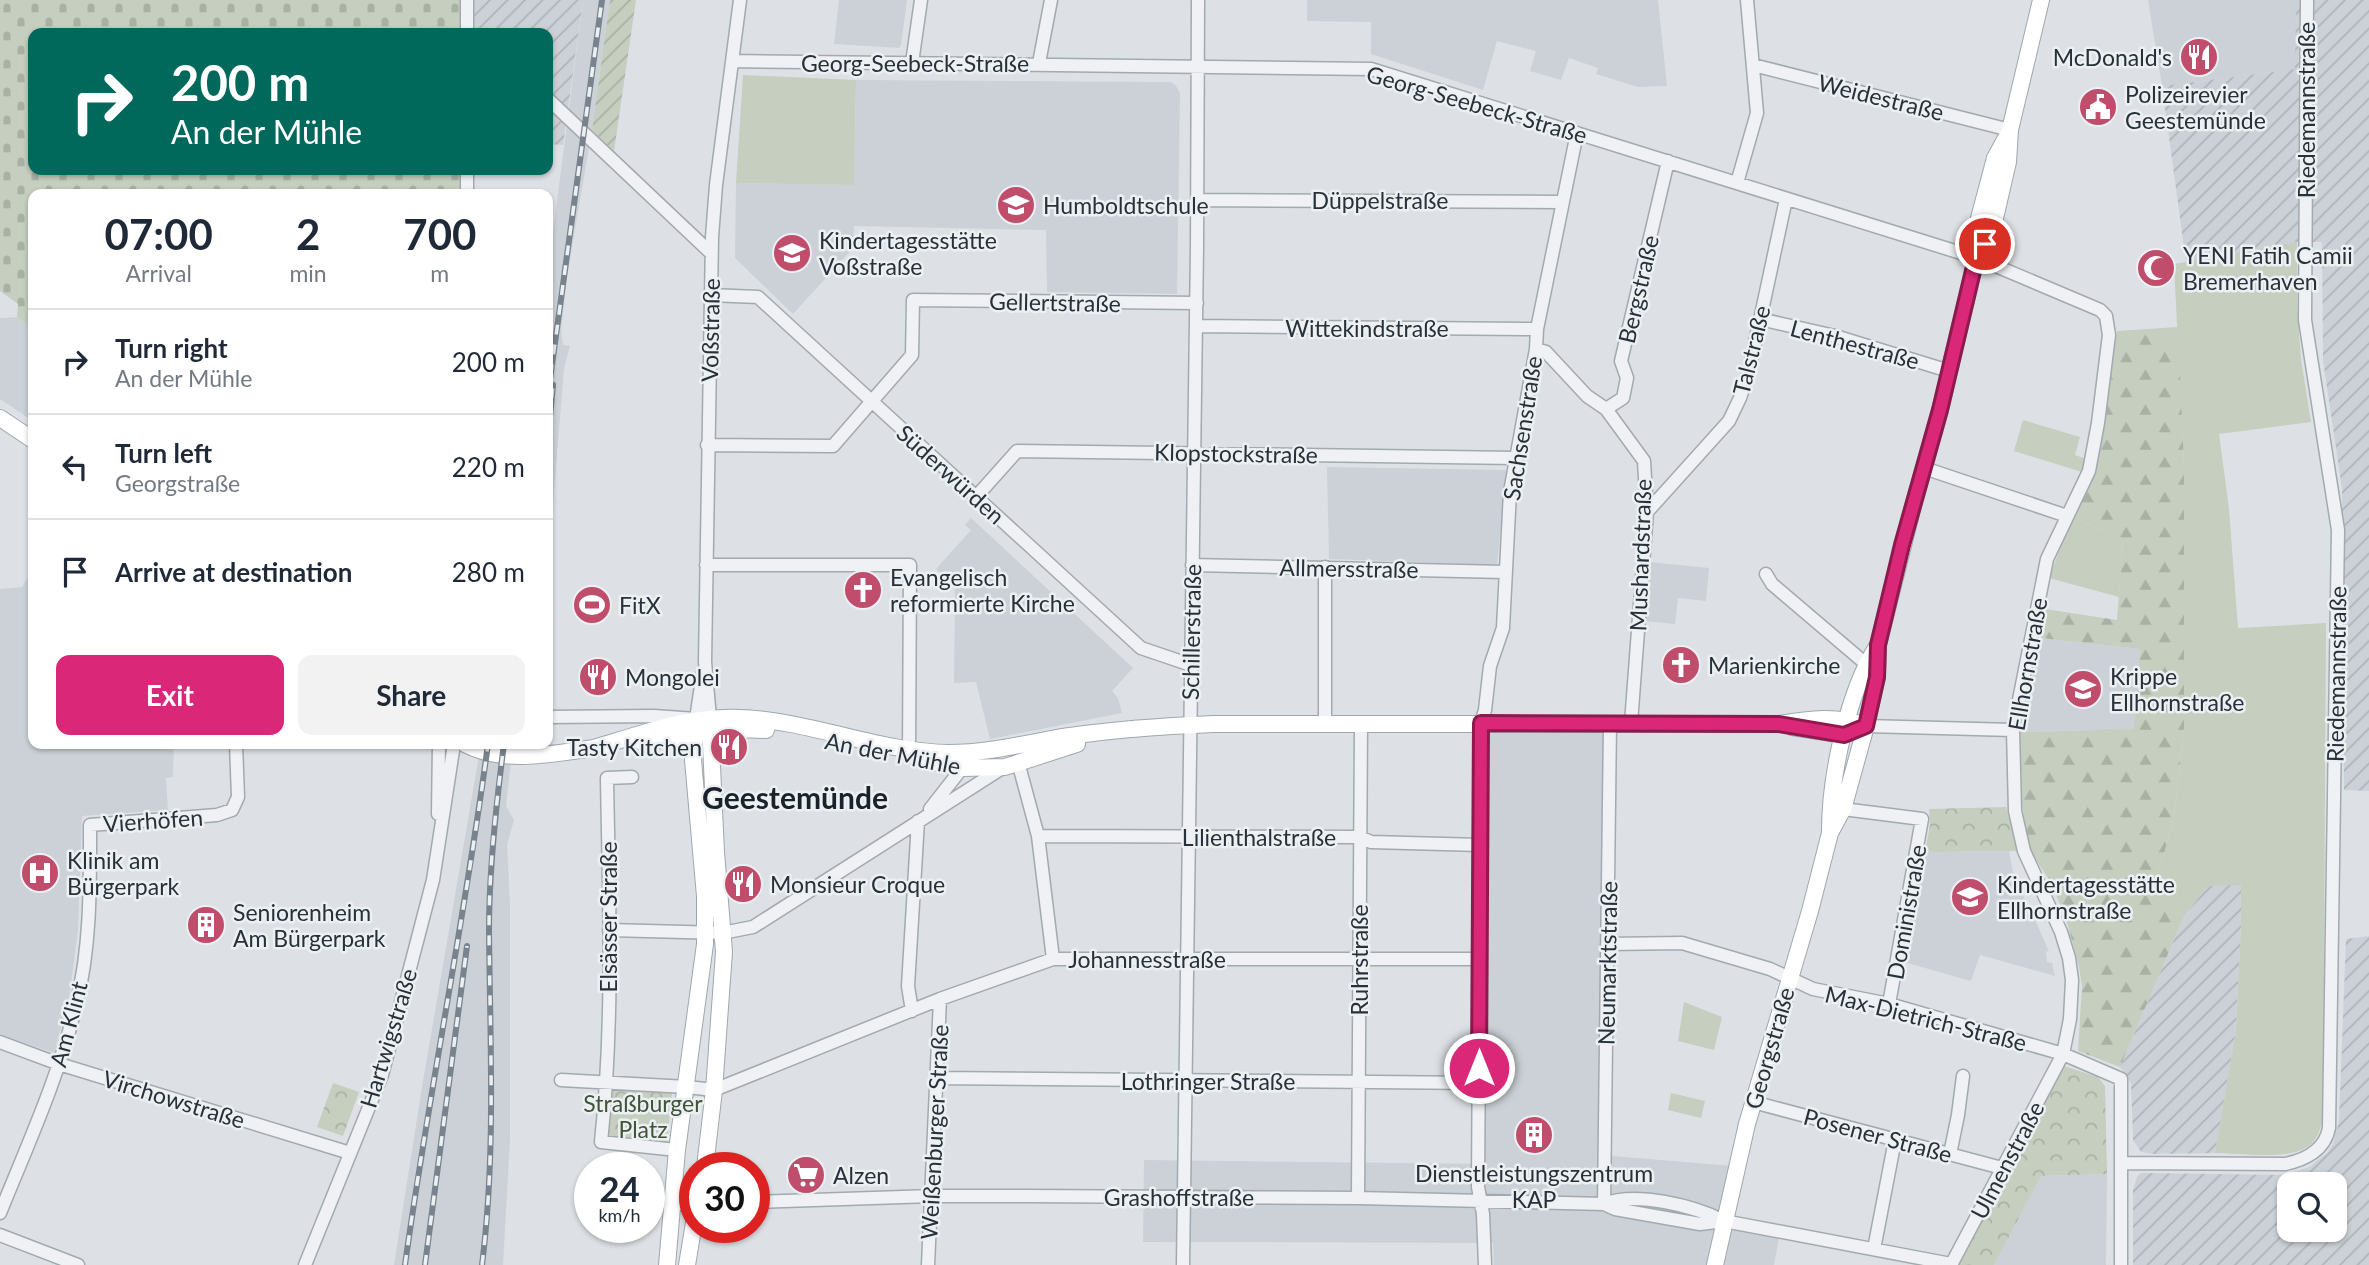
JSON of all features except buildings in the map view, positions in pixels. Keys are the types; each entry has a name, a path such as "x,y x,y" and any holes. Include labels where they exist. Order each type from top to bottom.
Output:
{"main road":[{"name":"Georgstraße","path":"1715,1265 1753,1102 1830,833 1843,810 1866,726 1877,677 1878,645 1977,258 1978,222 1995,158 2010,130 2041,0"},
{"path":"0,418 28,437"},
{"name":"Georgstraße","path":"1830,833 1830,807 1846,727 1866,664 1878,645"},
{"name":"An der Mühle","path":"909,753 974,753 1071,736 1189,725 1779,724 1832,718 1846,727 1866,726"},
{"path":"703,725 693,760 705,896 713,933 724,952 707,1152"},
{"name":"An der Mühle","path":"478,749 529,756 594,748 703,725 788,732 909,753 962,768 1012,764 1080,743 1189,725"},
{"path":"667,1265 677,1150 713,933"},
{"path":"687,1265 691,1243"}],"street":[{"path":"467,0 467,28"},
{"name":"Voßstraße","path":"703,725 698,695 705,662 711,253 716,185 740,0"},
{"path":"912,63 920,0"},
{"path":"1039,64 1051,0"},
{"name":"Schillerstraße","path":"1183,1265 1197,303 1198,0"},
{"path":"1737,183 1757,113 1746,0"},
{"name":"Riedemannstraße","path":"2123,1163 2285,1164 2314,1153 2327,1137 2329,1128 2338,530 2305,320 2307,0"},
{"name":"Georg-Seebeck-Straße","path":"732,61 1371,69 1977,258 2100,310 2106,316"},
{"name":"Weidestraße","path":"1752,65 2010,130"},
{"path":"553,104 711,253"},
{"name":"Sachsenstraße","path":"1485,1265 1483,1213 1478,1187 1481,723 1490,666 1503,628 1510,492 1515,458 1536,349 1537,329 1577,133"},
{"name":"Bergstraße","path":"1606,409 1623,398 1627,378 1621,361 1668,161"},
{"name":"Talstraße","path":"1647,512 1729,421 1740,398 1749,371 1786,199"},
{"name":"Düppelstraße","path":"1198,200 1563,201"},
{"name":"Süderwürden","path":"710,295 758,297 1141,648 1191,665"},
{"name":"Gellertstraße","path":"872,401 912,355 913,300 1197,303"},
{"name":"Ellhornstraße","path":"2063,1054 2070,1019 2072,980 2069,958 2061,932 2024,851 2015,811 2013,730 2042,576 2047,559 2089,471 2109,335 2106,316"},
{"name":"Lenthestraße","path":"1760,319 1835,336 1950,371"},
{"name":"Wittekindstraße","path":"1196,326 1537,329"},
{"name":"Mushardstraße","path":"1536,349 1546,352 1587,396 1606,409 1644,461 1647,512 1631,723"},
{"path":"708,445 833,446 872,401"},
{"name":"Klopstockstraße","path":"976,497 1017,451 1515,458"},
{"path":"1924,468 2067,516"},
{"path":"706,565 910,565 909,753"},
{"name":"Allmersstraße","path":"1192,565 1505,572"},
{"path":"1325,568 1325,723"},
{"path":"1766,574 1772,584 1866,664"},
{"name":"An der Mühle","path":"553,717 654,716 703,725"},
{"name":"Ruhrstraße","path":"1358,1198 1360,723"},
{"name":"Neumarktstraße","path":"1604,1204 1610,723"},
{"path":"1866,726 2013,730"},
{"name":"Vierhöfen","path":"90,825 218,815 232,810 238,797 236,749"},
{"name":"Hartwigstraße","path":"439,749 439,845"},
{"name":"Hartwigstraße","path":"305,1265 382,1075 433,880 453,749"},
{"path":"912,1011 908,986 921,820 974,753"},
{"path":"609,930 713,933 753,927 1012,764 1038,836 1053,958"},
{"name":"Elsässer Straße","path":"607,1082 607,778 632,777"},
{"name":"Doministraße","path":"1843,810 1922,819 1889,1004"},
{"name":"Am Klint","path":"0,1213 59,1064 77,1000 88,934 90,825"},
{"name":"Lilienthalstraße","path":"1038,836 1360,838 1370,842 1480,845"},
{"name":"Max-Dietrich-Straße","path":"1607,944 1682,943 1770,969 1813,989 1889,1004 2063,1054 2121,1079 2123,1163"},
{"name":"Johannesstraße","path":"714,1090 940,999 1053,958 1479,959"},
{"name":"Weißenburger Straße","path":"928,1265 940,999"},
{"name":"Virchowstraße","path":"0,1042 59,1064 350,1153"},
{"name":"Ulmenstraße","path":"1951,1265 2063,1054"},
{"path":"1950,1154 1963,1076"},
{"name":"Lothringer Straße","path":"937,1078 1479,1083"},
{"path":"561,1080 714,1090"},
{"path":"607,1082 601,1142 677,1150"},
{"name":"Posener Straße","path":"1753,1102 2003,1168"},
{"path":"1874,1249 1895,1140"},
{"path":"2122,1265 2123,1163"},
{"name":"Grashoffstraße","path":"770,1201 932,1196 1358,1198 1604,1204 1615,1209 1700,1224 1724,1221 1951,1265"},
{"path":"674,1205 679,1205"},
{"path":"0,1235 78,1265"}],"shaded area":[{"path":"473,0 583,0 563,145 553,144 553,28 472,28"},
{"path":"583,0 610,0 592,130 567,276 561,331 563,345 570,346 564,368 553,505 553,232"},
{"path":"839,0 907,0 899,48 834,44"},
{"path":"1307,0 1658,0 1667,86 1638,87 1596,74 1598,68 1569,58 1561,80 1530,71 1536,51 1497,41 1483,90 1371,54 1371,22 1307,21"},
{"path":"2148,0 2296,0 2296,69 2162,86"},
{"path":"2296,0 2369,0 2369,791 2344,790 2342,489 2323,360 2322,242 2297,242 2186,262 2162,86 2295,69"},
{"name":"Humboldtschule","path":"856,80 1171,82 1180,93 1177,294 1047,292 1046,230 854,226 853,248 793,314 735,258 736,183 854,185"},
{"path":"17,317 28,325 28,418 0,399 0,318"},
{"path":"1327,467 1506,470 1497,565 1329,559"},
{"path":"971,518 1133,668 1112,691 1118,698 1122,713 990,739 976,682 954,683 955,586 936,569 971,530 965,525"},
{"path":"1649,562 1709,568 1706,601 1678,598 1675,624 1644,621"},
{"name":"Klinik am Bürgerpark","path":"28,578 28,749 174,749 173,777 166,778 168,810 82,816 78,930 69,998 54,1053 0,1034 0,589 22,587"},
{"name":"Krippe Ellhornstraße","path":"2041,638 2140,649 2134,729 2020,732"},
{"path":"1486,725 1607,726 1601,1155 1745,1167 1731,1219 1781,1226 1774,1265 1494,1265 1493,1243 1143,1242 1144,1160 1485,1164"},
{"path":"480,749 512,749 506,806 514,820 507,845 510,905 510,1140 503,1265 394,1265"},
{"name":"Kindertagesstätte Ellhornstraße","path":"2009,851 2014,878 2049,952 2046,951 2047,962 2052,963 2055,976 1980,955 1971,981 1904,962 1925,852"},
{"path":"2241,884 2236,1031 2215,1153 2141,1152 2133,1140 2131,1083 2120,1067 2184,916 2208,886"},
{"path":"2369,936 2369,1265 2133,1265 2133,1190 2141,1173 2277,1175 2277,1242 2347,1242 2347,1172 2295,1172 2309,1167 2328,1152 2339,1121 2346,939"},
{"path":"2107,1174 2106,1265 1994,1265 2041,1176"}],"green space":[{"path":"0,0 462,0 462,28 28,28 28,175 461,175 461,189 28,189 28,325 17,317 18,304 0,291"},
{"path":"610,0 636,0 614,151 592,130"},
{"path":"743,75 856,80 854,185 736,183"},
{"path":"2297,242 2297,307 2301,360 2311,422 2219,434 2229,509 2238,628 2326,623 2323,1120 2315,1139 2301,1150 2278,1155 2215,1153 2236,1031 2241,885 2208,886 2184,916 2149,894 2163,858 2174,816 2184,728 2184,466 2174,264"},
{"path":"2178,327 2184,466 2184,728 2174,816 2163,858 2149,894 2184,916 2120,1067 2078,1051 2082,986 2079,967 2065,915 2048,878 2028,848 2022,803 2020,732 2134,729 2140,649 2041,638 2045,609 2117,620 2123,539 2072,517 2102,425 2117,331"},
{"path":"2023,420 2080,437 2075,455 2086,459 2082,472 2014,451"},
{"path":"2072,517 2123,539 2119,597 2049,578"},
{"path":"2006,807 2017,851 1925,852 1930,825 1929,809"},
{"path":"1684,1002 1722,1017 1714,1050 1678,1041"},
{"path":"2064,1066 2098,1077 2105,1086 2107,1174 2041,1176 1994,1265 1956,1265"},
{"path":"333,1083 359,1092 343,1136 317,1127"},
{"name":"Straßburger Platz","path":"612,1090 672,1093 667,1143 607,1136"},
{"path":"1671,1093 1705,1101 1701,1118 1668,1110"}],"railway":[{"path":"553,358 602,0"},
{"path":"405,1265 487,749"},
{"path":"482,1265 491,1139 490,883 503,749"},
{"path":"425,1265 467,946"}],"place":[{"name":"McDonald's","path":"2199,57"},
{"name":"Polizeirevier Geestemünde","path":"2098,107"},
{"name":"Humboldtschule","path":"1016,205"},
{"name":"Kindertagesstätte Voßstraße","path":"792,253"},
{"name":"YENI Fatih Camii Bremerhaven","path":"2156,268"},
{"name":"Evangelisch reformierte Kirche","path":"863,590"},
{"name":"FitX","path":"592,605"},
{"name":"Marienkirche","path":"1681,665"},
{"name":"Mongolei","path":"598,677"},
{"name":"Krippe Ellhornstraße","path":"2083,689"},
{"name":"Tasty Kitchen","path":"729,747"},
{"name":"Klinik am Bürgerpark","path":"40,873"},
{"name":"Monsieur Croque","path":"743,884"},
{"name":"Kindertagesstätte Ellhornstraße","path":"1970,897"},
{"name":"Seniorenheim Am Bürgerpark","path":"206,925"},
{"name":"Dienstleistungszentrum KAP","path":"1534,1135"},
{"name":"Alzen","path":"806,1175"}],"district":[{"name":"Geestemünde","path":"795,797"}],"route":[{"path":"1479,1068 1481,723 1779,724 1844,735 1866,726 1877,677 1878,645 1900,555 1940,410 1973,271 1985,244"}]}
